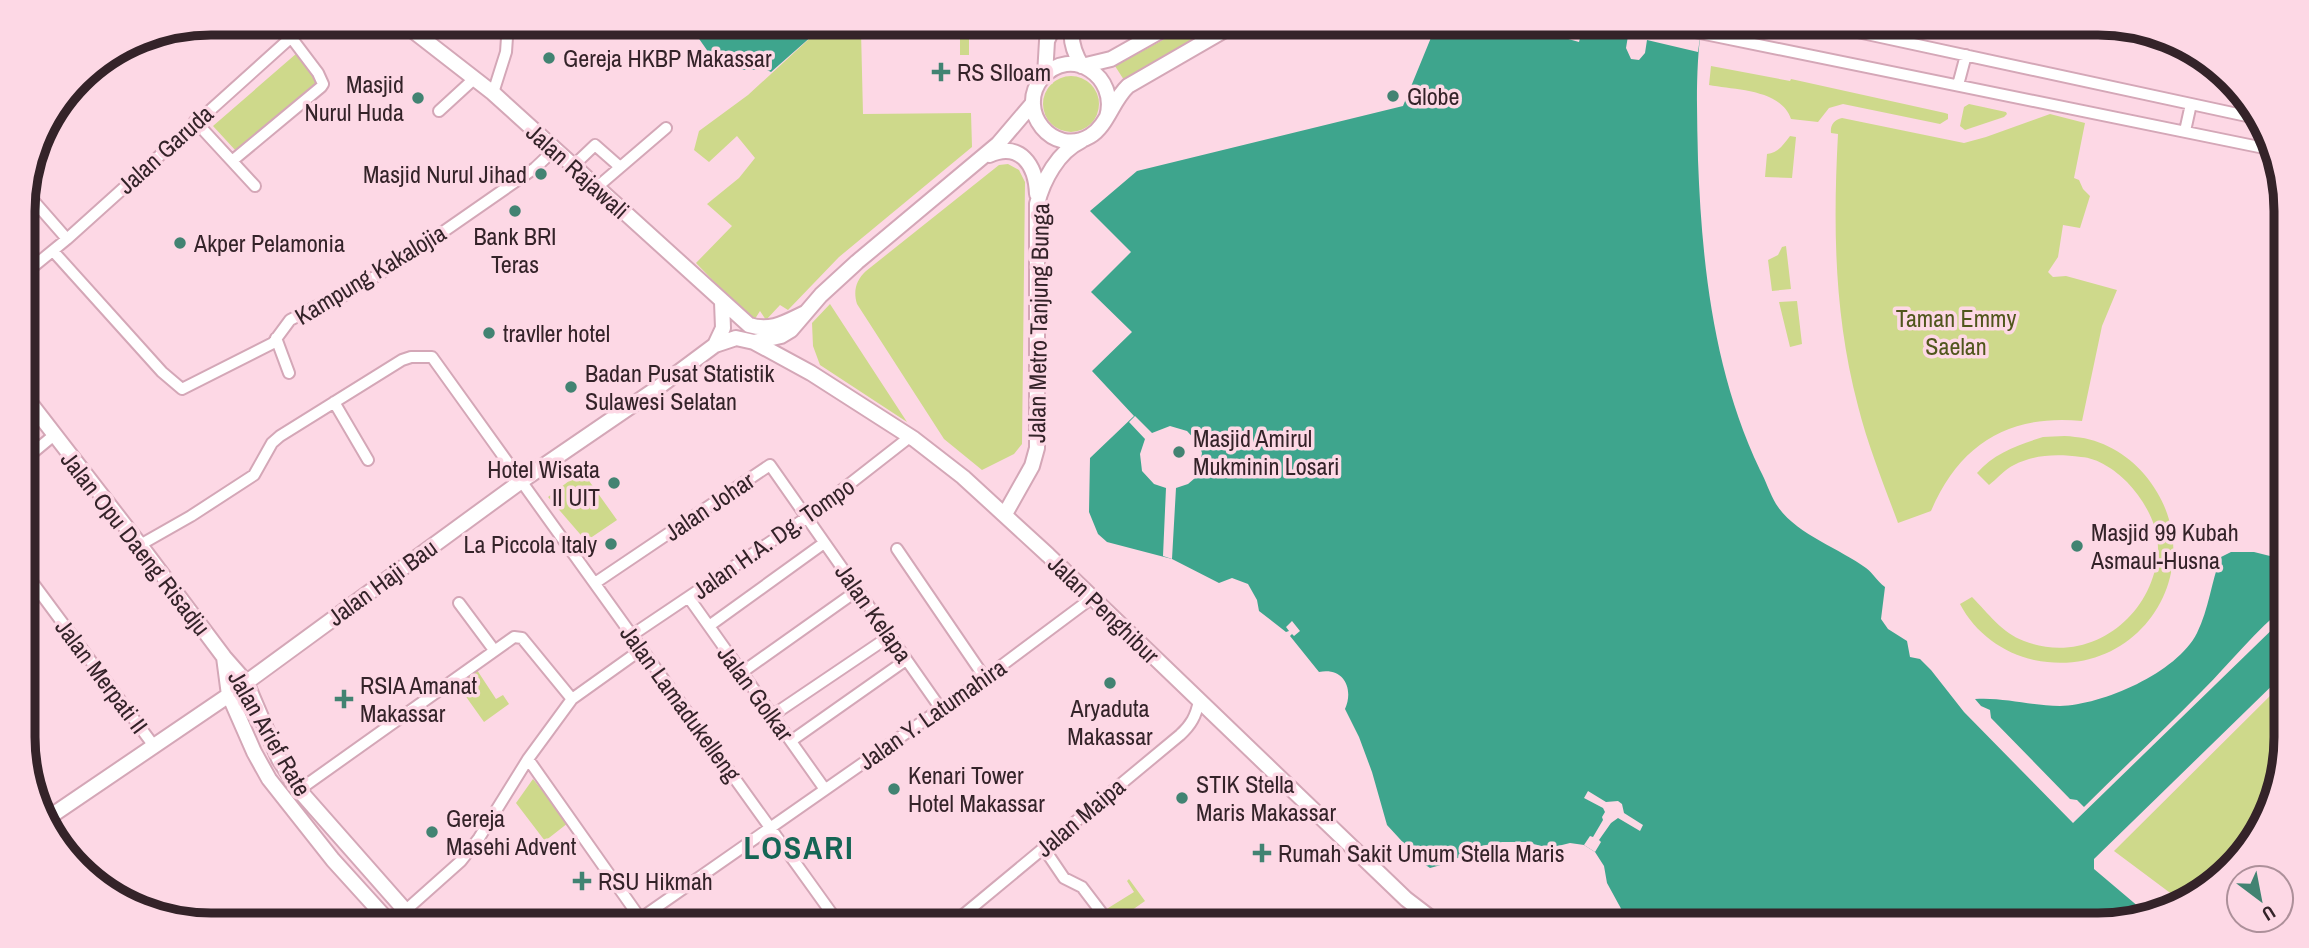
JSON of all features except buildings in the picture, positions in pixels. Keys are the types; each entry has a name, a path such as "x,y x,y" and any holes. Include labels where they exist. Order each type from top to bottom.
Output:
{"main road":[{"name":"Jalan Rajawali","path":"419,35 493,93 749,325 761,329 775,327 805,313"},
{"path":"1050,35 1045,75 1033,95 1033,103 1036,119 1045,131 1066,141 1082,140 1097,131 1116,99 1128,86 1216,35"},
{"path":"1072,35 1074,49 1082,66 1095,73 1104,83 1110,104 1107,117"},
{"path":"1045,75 1066,65 1082,66 1111,59 1154,35"},
{"path":"754,342 781,336 791,330 857,261 998,144 1033,103"},
{"name":"Jalan Metro Tanjung Bunga","path":"1005,514 1032,466 1037,448 1037,204 1045,180 1064,153 1082,140"},
{"path":"984,157 1006,150 1018,153 1026,160 1035,176 1037,204"},
{"path":"715,345 723,328 722,302"},
{"name":"Jalan Haji Bau","path":"53,815 229,695 520,482 715,345 736,338 754,342"},
{"name":"Jalan Penghibur","path":"754,342 811,373 911,436 963,477 1005,514 1422,913"},
{"name":"Jalan Opu Daeng Risadju","path":"35,410 141,545 224,657"},
{"name":"Jalan Arief Rate","path":"224,657 246,682 279,759 299,790 408,913"},
{"name":"Jalan Arief Rate","path":"224,657 229,695 269,779 379,913"}],"street":[{"path":"493,93 506,52 507,35"},
{"path":"1707,35 2262,148"},
{"path":"1872,35 2245,116"},
{"name":"Jalan Garuda","path":"35,265 290,36"},
{"path":"232,161 323,83 290,36"},
{"path":"1958,85 1966,55"},
{"path":"439,111 475,78"},
{"path":"2185,131 2191,104"},
{"path":"195,121 255,186"},
{"path":"596,188 666,128"},
{"path":"573,166 595,145 620,167"},
{"name":"Kampung Kakalojia","path":"53,251 178,387 186,388 241,357 273,343 290,320 324,302 343,296 404,259 535,167 554,150"},
{"path":"35,202 67,239"},
{"path":"276,338 289,373"},
{"name":"Jalan Lamadukelleng","path":"334,402 402,360 432,357 833,913"},
{"path":"141,545 254,475 275,439 334,402 368,460"},
{"path":"35,451 54,436"},
{"name":"Jalan H.A. Dg. Tompo","path":"632,635 806,517 911,436"},
{"name":"Jalan Johar","path":"595,583 770,465 806,517"},
{"name":"Jalan Kelapa","path":"806,517 941,709"},
{"path":"709,626 824,543"},
{"path":"897,549 985,678"},
{"name":"Jalan Merpati II","path":"35,586 154,746"},
{"path":"741,673 858,590"},
{"name":"Jalan Golkar","path":"689,598 824,788"},
{"name":"Jalan Y. Latumahira","path":"649,913 985,678 1092,598"},
{"path":"459,603 494,650"},
{"path":"773,715 890,636"},
{"path":"299,790 514,637 522,638 572,699"},
{"path":"402,913 461,860 479,838 528,759 572,699 642,649"},
{"path":"791,741 906,660"},
{"name":"Jalan Maipa","path":"965,913 1180,735 1196,715 1199,701"},
{"path":"528,759 630,913"},
{"path":"1043,847 1064,878 1082,887 1102,913"}],"green space":[{"path":"813,35 861,35 863,114 971,113 972,147 839,257 788,310 780,305 766,320 760,311 753,322 696,263 732,226 707,204 739,178 755,158 737,136 709,162 694,150 699,131 748,95"},
{"path":"960,35 969,35 969,55 960,55"},
{"path":"1172,35 1201,35 1124,80 1115,66"},
{"path":"297,53 320,82 236,151 213,126"},
{"path":"1711,66 1790,81 1791,79 1945,113 1948,114 1948,119 1940,124 1843,104 1829,108 1818,122 1791,119 1786,109 1768,96 1709,85"},
{"path":"1071,76 1082,78 1091,84 1097,93 1097,115 1091,124 1082,130 1071,132 1060,130 1051,124 1045,115 1043,104 1045,93 1051,84 1060,78"},
{"path":"1969,104 2007,114 1965,130 1960,126 1964,107"},
{"name":"Taman Emmy Saelan","path":"2050,114 2085,123 2074,178 2079,180 2090,196 2080,228 2063,225 2058,257 2048,272 2053,277 2066,276 2117,290 2102,326 2082,421 2031,423 1990,438 1972,451 1956,468 1931,511 1898,523 1862,421 1844,338 1836,237 1838,134 1831,133 1832,125 1842,118 1964,143"},
{"path":"1790,136 1796,137 1792,178 1765,177 1767,154 1777,150"},
{"path":"1008,164 1019,170 1025,182 1022,444 1014,454 982,470 944,439 857,304 855,290 866,271 999,165"},
{"path":"1786,246 1791,289 1772,291 1768,260 1778,255 1782,247"},
{"path":"1797,301 1802,344 1790,347 1779,302"},
{"path":"830,304 907,422 820,365 813,346 812,323"},
{"path":"2043,437 2085,438 2113,449 2130,460 2144,474 2165,507 2173,542 2170,576 2158,608 2136,634 2108,653 2073,662 2034,660 2001,647 1982,633 1960,604 1972,597 2002,628 2024,641 2049,647 2072,647 2095,641 2115,629 2132,614 2146,594 2154,572 2158,548 2155,530 2139,496 2112,469 2087,458 2055,455 2014,465 1989,485 1977,473 1999,455"},
{"path":"582,471 617,520 586,541 548,497"},
{"path":"477,670 496,699 503,695 509,704 484,722 457,684"},
{"path":"2274,692 2274,749 2271,772 2256,815 2223,862 2205,877 2174,896 2114,851"},
{"path":"533,779 568,823 545,841 516,803"},
{"path":"1129,879 1145,901 1128,913 1108,913 1105,910 1134,892 1127,881"}],"shaded area":[{"path":"696,35 813,35 771,72 721,70"},
{"path":"1432,35 1554,35 1579,42 1581,35 1701,35 1697,74 1700,200 1713,319 1731,396 1772,496 1784,515 1794,524 1866,568 1885,587 1881,619 1888,629 1907,641 1910,657 1920,659 1931,670 1964,712 2073,823 2274,628 2274,684 2094,859 2094,869 2140,908 2110,913 1623,913 1607,883 1604,866 1595,852 1584,845 1570,843 1550,848 1525,842 1502,842 1481,846 1448,863 1430,868 1421,862 1387,825 1372,772 1345,709 1348,694 1345,681 1335,673 1319,672 1290,636 1300,631 1292,621 1286,627 1289,631 1286,632 1259,611 1257,600 1248,584 1232,578 1219,583 1172,559 1107,542 1098,534 1089,512 1090,458 1134,416 1092,371 1132,332 1091,292 1131,252 1090,211 1137,171 1403,106"},
{"path":"2231,552 2254,552 2274,557 2274,617 2084,807 2077,800 2070,799 1991,718 1990,710 1975,699 2060,706 2096,700 2137,684 2173,661 2187,648 2197,633 2221,557"}],"pier":[{"path":"1624,35 1700,35 1698,52 1647,40 1645,53 1639,60 1631,59 1626,48 1628,36"},
{"path":"1135,416 1152,433 1170,426 1187,431 1199,444 1202,453 1195,478 1176,488 1172,559 1163,556 1166,488 1154,484 1142,471 1140,454 1145,439 1129,422"},
{"path":"1588,791 1606,802 1618,801 1622,804 1624,813 1643,825 1640,831 1618,818 1599,840 1601,842 1595,852 1584,845 1590,836 1593,837 1605,812 1603,808 1584,798"}],"place":[{"name":"Gereja HKBP Makassar","path":"549,58"},
{"name":"RS SIloam","path":"941,72"},
{"name":"Globe","path":"1393,96"},
{"name":"Masjid Nurul Huda","path":"418,98"},
{"name":"Masjid Nurul Jihad","path":"541,174"},
{"name":"Bank BRI Teras","path":"515,211"},
{"name":"Akper Pelamonia","path":"180,243"},
{"name":"travller hotel","path":"489,333"},
{"name":"Badan Pusat Statistik Sulawesi Selatan","path":"571,387"},
{"name":"Masjid Amirul Mukminin Losari","path":"1179,452"},
{"name":"Hotel Wisata II UIT","path":"614,483"},
{"name":"La Piccola Italy","path":"611,544"},
{"name":"Masjid 99 Kubah Asmaul-Husna","path":"2077,546"},
{"name":"Aryaduta Makassar","path":"1110,683"},
{"name":"RSIA Amanat Makassar","path":"344,699"},
{"name":"Kenari Tower Hotel Makassar","path":"894,789"},
{"name":"STIK Stella Maris Makassar","path":"1182,798"},
{"name":"Gereja Masehi Advent","path":"432,832"},
{"name":"Rumah Sakit Umum Stella Maris","path":"1262,853"},
{"name":"RSU Hikmah","path":"582,881"}],"district":[{"name":"LOSARI","path":"799,847"}]}
